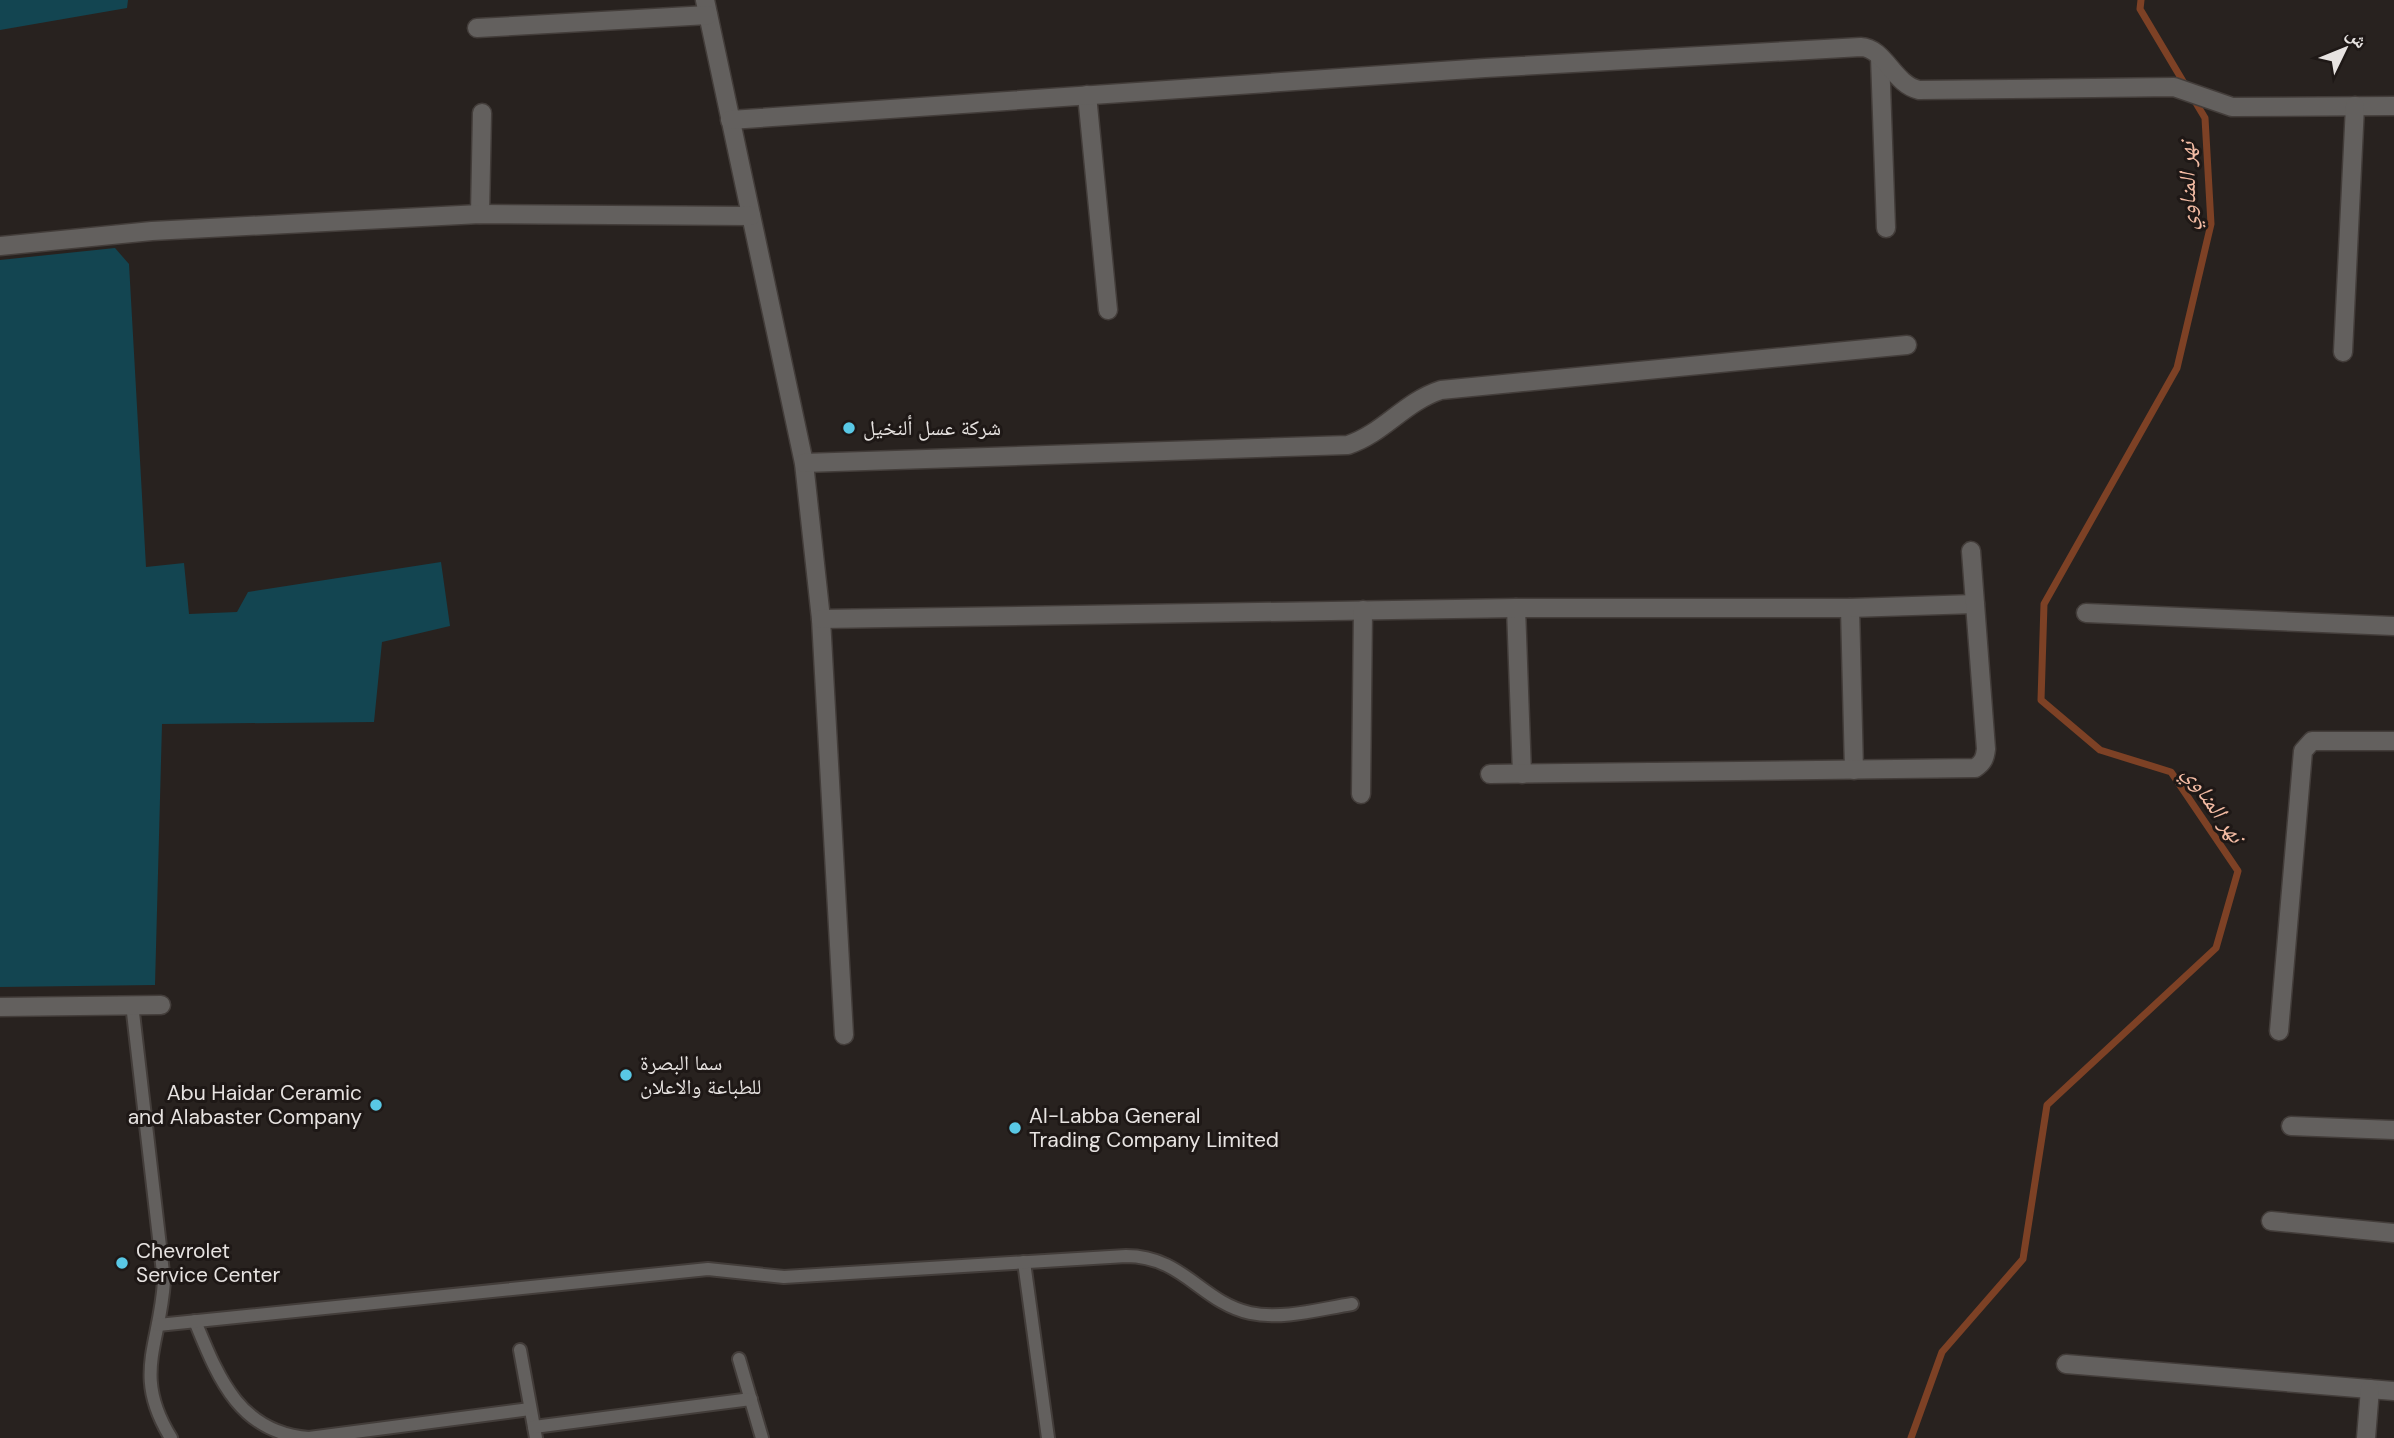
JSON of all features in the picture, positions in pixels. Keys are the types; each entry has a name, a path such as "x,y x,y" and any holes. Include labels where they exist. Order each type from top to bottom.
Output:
{"street":[{"path":"477,28 707,8 804,463 821,619 844,1035"},
{"path":"730,120 1485,68 1861,47 1874,50 1903,83 1919,90 2175,87 2232,107 2394,106"},
{"path":"1880,57 1886,228"},
{"path":"1087,95 1108,310"},
{"path":"2343,352 2355,106"},
{"path":"480,214 482,113"},
{"path":"0,246 152,230 480,214 751,216"},
{"path":"804,463 1349,445 1370,436 1412,402 1441,390 1907,345"},
{"path":"1490,774 1975,768 1982,764 1986,749 1971,551"},
{"path":"821,619 1516,608 1850,608 1975,604"},
{"path":"1516,608 1522,774"},
{"path":"1850,608 1854,770"},
{"path":"1361,794 1363,610"},
{"path":"2086,613 2394,626"},
{"path":"2279,1031 2303,751 2312,741 2394,741"},
{"path":"0,1007 161,1005"},
{"path":"2291,1126 2394,1130"},
{"path":"2271,1221 2394,1233"},
{"path":"2066,1364 2394,1391"},
{"path":"2366,1438 2370,1390"}],"lane":[{"path":"132,1004 164,1281 150,1368 151,1394 160,1419 171,1438"},
{"path":"158,1325 708,1269 785,1277 1126,1256 1152,1258 1176,1269 1227,1304 1251,1313 1287,1313 1352,1304"},
{"path":"1024,1262 1048,1438"},
{"path":"195,1321 216,1373 235,1401 262,1424 292,1437 309,1438 530,1409"},
{"path":"520,1350 535,1433 751,1399"},
{"path":"739,1359 762,1438"}],"building":[{"path":"0,0 128,0 127,8 0,30"},
{"path":"115,248 129,264 146,567 184,563 189,614 237,612 248,592 441,562 450,626 382,642 374,722 162,724 155,985 0,987 0,260"}],"waterway":[{"name":"نهر المناوي","path":"2141,0 2140,9 2187,88"},
{"name":"نهر المناوي","path":"1911,1438 1942,1352 2023,1259 2047,1105 2216,948 2238,871 2171,772 2100,750 2041,700 2044,604 2177,368 2211,224 2205,118 2193,98"}],"place":[{"name":"شركة عسل ألنخيل","path":"849,428"},
{"name":"سما البصرة للطباعة والاعلان","path":"626,1075"},
{"name":"Abu Haidar Ceramic and Alabaster Company","path":"376,1105"},
{"name":"Al-Labba General Trading Company Limited","path":"1015,1128"},
{"name":"Chevrolet Service Center","path":"122,1263"}]}
